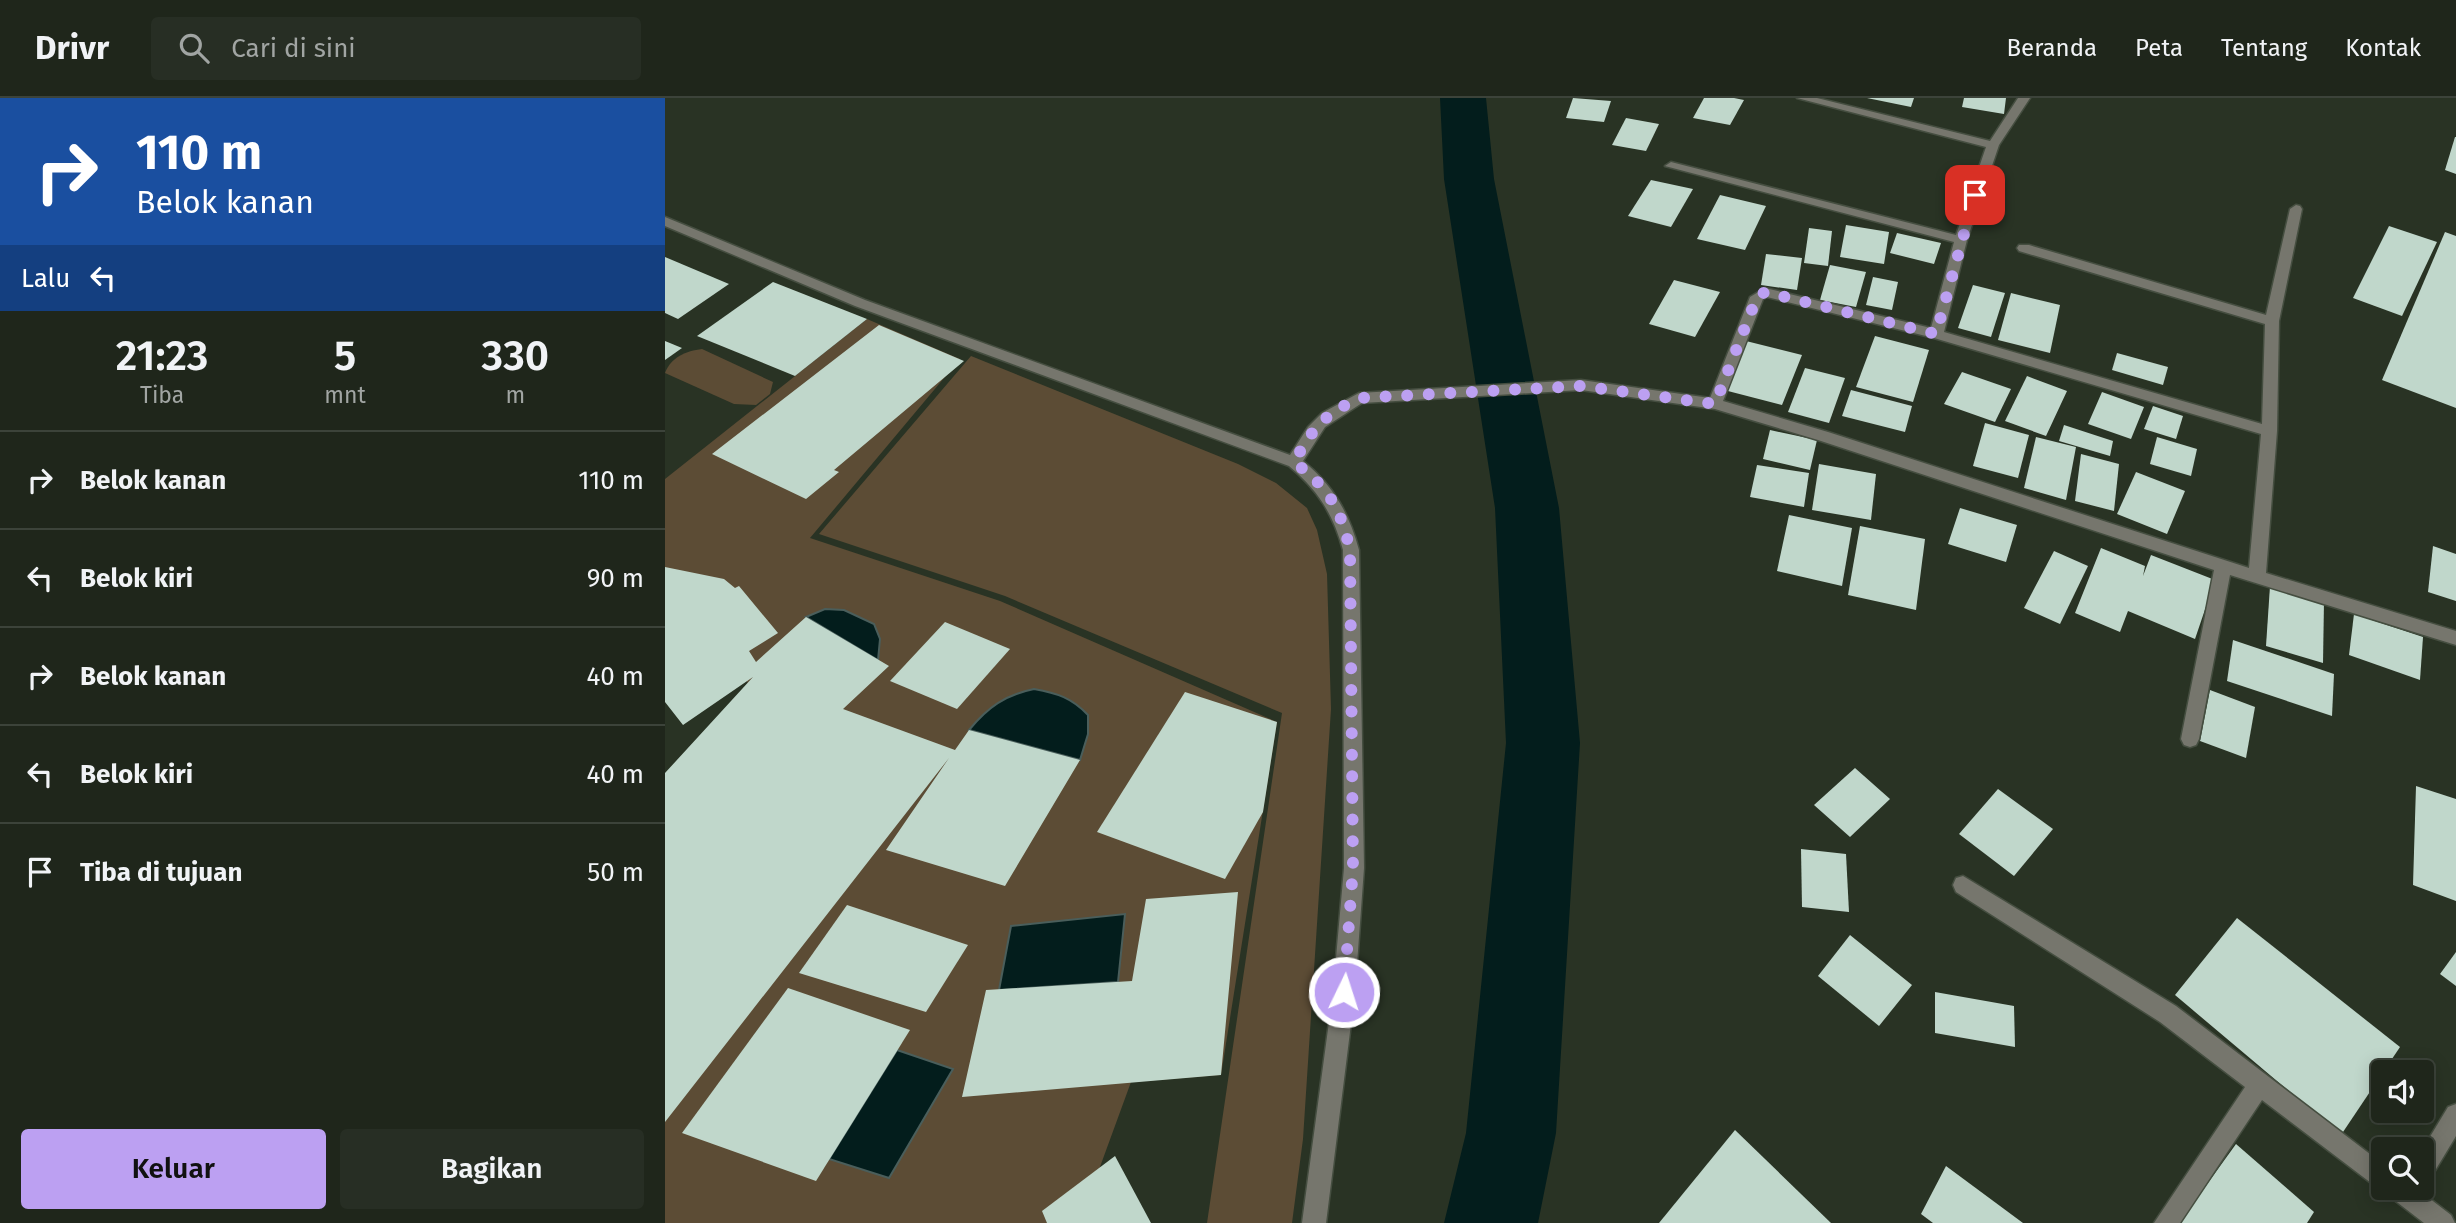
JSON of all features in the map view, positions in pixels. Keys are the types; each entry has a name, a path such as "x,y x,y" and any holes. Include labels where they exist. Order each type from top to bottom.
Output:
{"street":[{"path":"1803,98 1993,145"},
{"path":"1936,334 1961,240 1993,145 2024,98"},
{"path":"1671,166 1961,240"},
{"path":"2257,576 2269,430 2273,321 2296,209"},
{"path":"665,221 860,303 1294,462 1319,481 1336,505 1350,550 1353,868 1344,992 1314,1223"},
{"path":"2024,248 2273,321"},
{"path":"1715,404 1757,297 1765,292 1936,334 2269,430"},
{"path":"1294,462 1314,429 1332,411 1359,398 1581,386 1715,404 2456,638"},
{"path":"2190,739 2223,566"},
{"path":"1963,885 2168,1014 2371,1169"},
{"path":"2166,1223 2260,1084"},
{"path":"2434,1151 2456,1115"},
{"path":"2416,1200 2443,1223"}],"shaded area":[{"path":"867,319 960,359 810,538 1000,601 1277,722 1221,1075 1131,1082 1089,1197 1055,1223 665,1223 665,1032 795,783 726,637 665,600 665,479"},
{"path":"702,349 773,382 770,394 756,405 734,404 665,373 671,363 680,356"},
{"path":"971,356 1238,464 1276,483 1307,508 1317,530 1327,574 1331,709 1303,1139 1292,1223 1207,1223 1282,713 1005,596 819,534"}],"water":[{"path":"825,609 844,610 874,624 880,639 878,660 806,617"},
{"path":"1034,689 1064,697 1088,715 1088,734 1080,760 969,730 998,703"},
{"path":"1125,914 1118,982 999,990 1011,926"},
{"path":"897,1050 953,1069 889,1178 829,1159"}],"building":[{"path":"1573,98 1611,101 1604,122 1566,118"},
{"path":"1704,98 1744,100 1730,125 1693,118"},
{"path":"1867,98 1914,98 1911,107"},
{"path":"1964,98 2006,98 2004,114 1962,107"},
{"path":"1626,118 1659,124 1646,151 1612,145"},
{"path":"2456,137 2456,174 2445,170"},
{"path":"1651,180 1693,189 1671,227 1628,216"},
{"path":"1720,195 1766,206 1745,250 1697,239"},
{"path":"1846,225 1889,232 1884,264 1840,257"},
{"path":"2389,226 2437,242 2402,316 2353,298"},
{"path":"1809,228 1832,231 1828,266 1804,263"},
{"path":"2445,232 2456,236 2456,408 2382,380"},
{"path":"1897,233 1941,243 1934,264 1890,253"},
{"path":"1766,254 1802,258 1797,290 1761,285"},
{"path":"665,257 729,284 678,319 665,313"},
{"path":"1830,265 1866,272 1856,307 1820,300"},
{"path":"1873,277 1898,282 1892,310 1866,305"},
{"path":"1674,280 1720,292 1695,337 1649,324"},
{"path":"773,282 867,319 795,376 697,336"},
{"path":"1973,285 2005,293 1991,337 1958,328"},
{"path":"2011,293 2060,305 2050,353 1998,340"},
{"path":"879,325 964,361 834,470 839,472 806,499 712,454"},
{"path":"1875,336 1929,350 1913,402 1856,387"},
{"path":"665,341 682,348 665,360"},
{"path":"1746,341 1802,355 1782,405 1724,390"},
{"path":"2117,353 2168,367 2163,385 2112,370"},
{"path":"1805,368 1845,378 1829,423 1788,412"},
{"path":"1962,372 2011,389 1995,422 1944,404"},
{"path":"2027,376 2067,391 2046,436 2005,421"},
{"path":"1851,390 1912,406 1905,432 1842,416"},
{"path":"2102,392 2144,407 2131,439 2088,424"},
{"path":"2153,406 2183,416 2176,439 2144,429"},
{"path":"1985,423 2029,435 2018,478 1973,466"},
{"path":"2064,425 2113,441 2110,456 2059,441"},
{"path":"1770,430 1817,440 1810,470 1763,459"},
{"path":"2036,437 2076,447 2066,500 2024,488"},
{"path":"2157,437 2197,449 2191,476 2150,464"},
{"path":"2081,454 2119,464 2114,511 2075,501"},
{"path":"1819,464 1876,474 1871,520 1812,510"},
{"path":"1757,465 1809,473 1804,507 1750,497"},
{"path":"2136,472 2185,491 2167,534 2117,514"},
{"path":"1960,508 2017,525 2006,562 1948,544"},
{"path":"1789,515 1852,528 1842,586 1777,571"},
{"path":"1860,526 1925,539 1916,610 1848,595"},
{"path":"2433,546 2456,554 2456,601 2428,592"},
{"path":"2101,548 2145,566 2143,576 2151,555 2215,580 2195,639 2128,611 2120,632 2075,613"},
{"path":"2054,551 2088,566 2060,624 2024,608"},
{"path":"665,567 724,579 735,588 739,586 778,633 749,651 756,662 806,617 889,666 843,709 955,750 969,730 1080,760 1005,886 886,850 949,758 665,1122 665,773 753,677 683,725 665,702"},
{"path":"2270,586 2324,601 2323,663 2266,646"},
{"path":"2354,614 2423,637 2420,680 2349,655"},
{"path":"945,622 1010,649 957,709 890,681"},
{"path":"2233,640 2334,674 2332,716 2227,681"},
{"path":"2210,690 2255,707 2246,758 2200,741"},
{"path":"1185,692 1277,722 1263,812 1225,879 1097,832"},
{"path":"1855,768 1890,799 1850,837 1814,805"},
{"path":"2416,786 2456,799 2456,901 2413,885"},
{"path":"1998,789 2053,829 2014,876 1959,834"},
{"path":"1801,849 1846,854 1849,912 1802,907"},
{"path":"1238,892 1221,1075 962,1097 986,990 1132,981 1146,899"},
{"path":"847,905 968,945 926,1012 799,973"},
{"path":"2237,918 2400,1047 2391,1060 2371,1060 2371,1090 2341,1135 2175,995"},
{"path":"1850,935 1912,985 1879,1026 1818,976"},
{"path":"2456,952 2456,986 2440,974"},
{"path":"788,988 910,1030 816,1181 682,1133"},
{"path":"1935,992 2014,1006 2015,1047 1935,1033"},
{"path":"1735,1130 1831,1223 1659,1223"},
{"path":"2236,1144 2314,1212 2307,1223 2179,1223"},
{"path":"1115,1156 1151,1223 1047,1223 1042,1211"},
{"path":"1946,1166 2023,1223 1933,1223 1921,1214"}],"waterway":[{"path":"1463,98 1469,179 1527,508 1543,743 1511,1133 1491,1223"}],"route":[{"path":"1344,992 1353,868 1350,550 1336,505 1319,481 1294,462 1314,429 1332,411 1359,398 1581,386 1715,404 1757,297 1765,292 1936,334 1975,195"}]}
